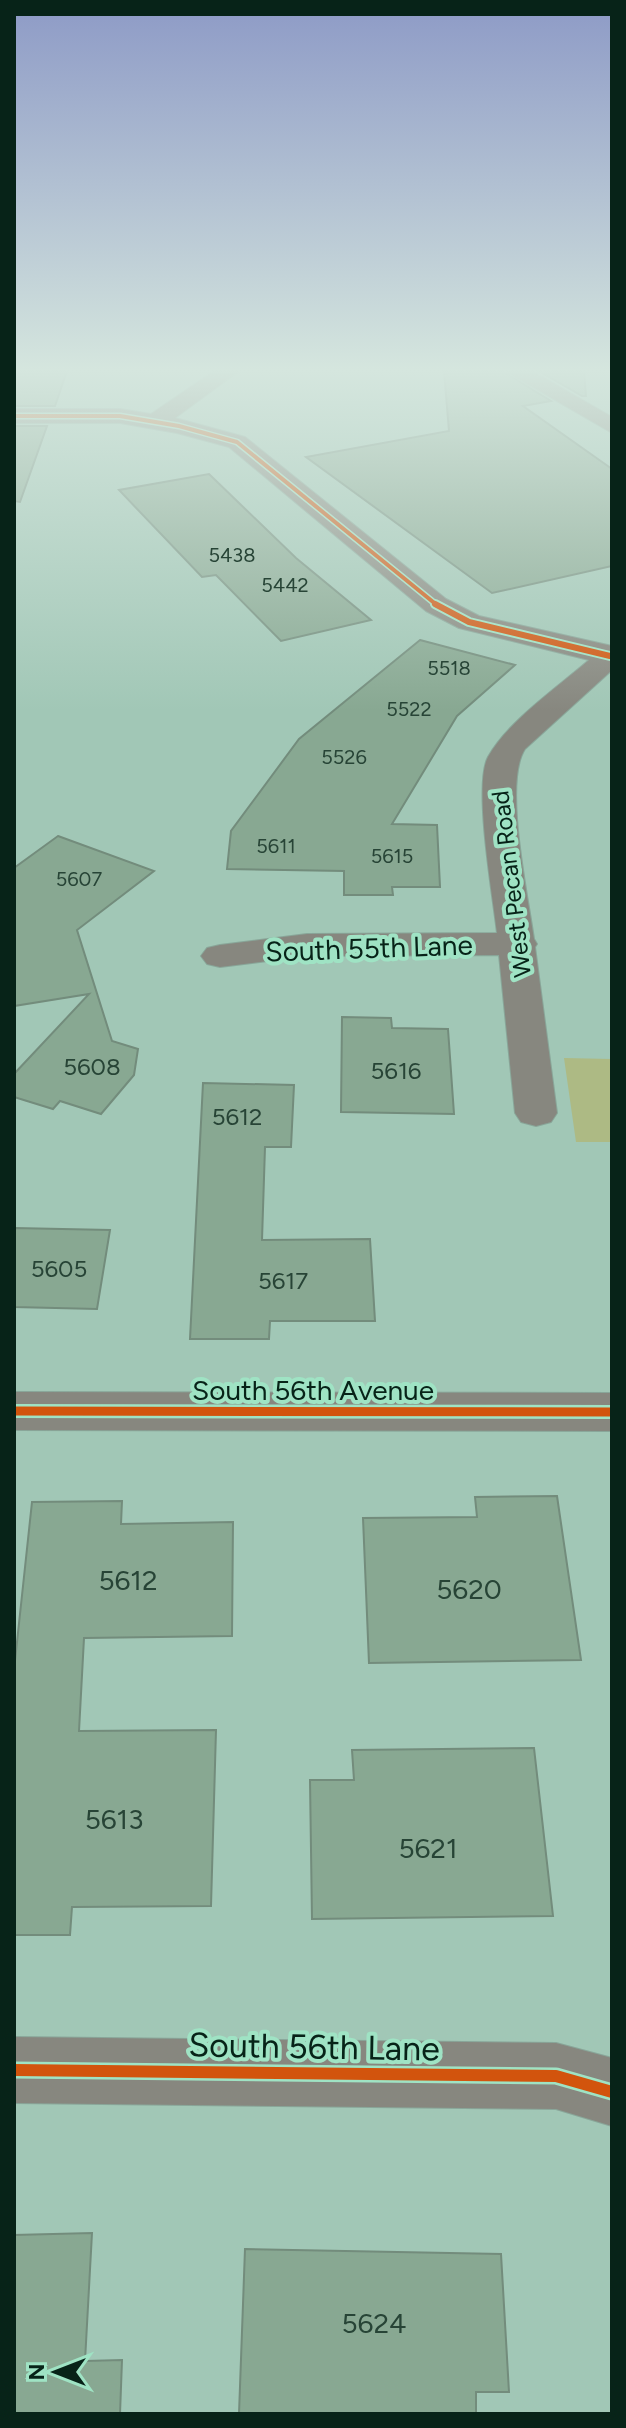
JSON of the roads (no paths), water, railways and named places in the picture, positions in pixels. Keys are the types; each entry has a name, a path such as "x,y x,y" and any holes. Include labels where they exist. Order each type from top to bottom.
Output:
{"street":[{"path":"289,484 436,605 469,622 611,655"},
{"name":"West Pecan Road","path":"536,1113 519,944 498,787 502,760 513,743 611,655"},
{"name":"South 55th Lane","path":"220,956 307,945 519,944"},
{"name":"South 56th Avenue","path":"14,1411 612,1412"},
{"name":"South 56th Lane","path":"14,2070 556,2076 612,2092"}]}
